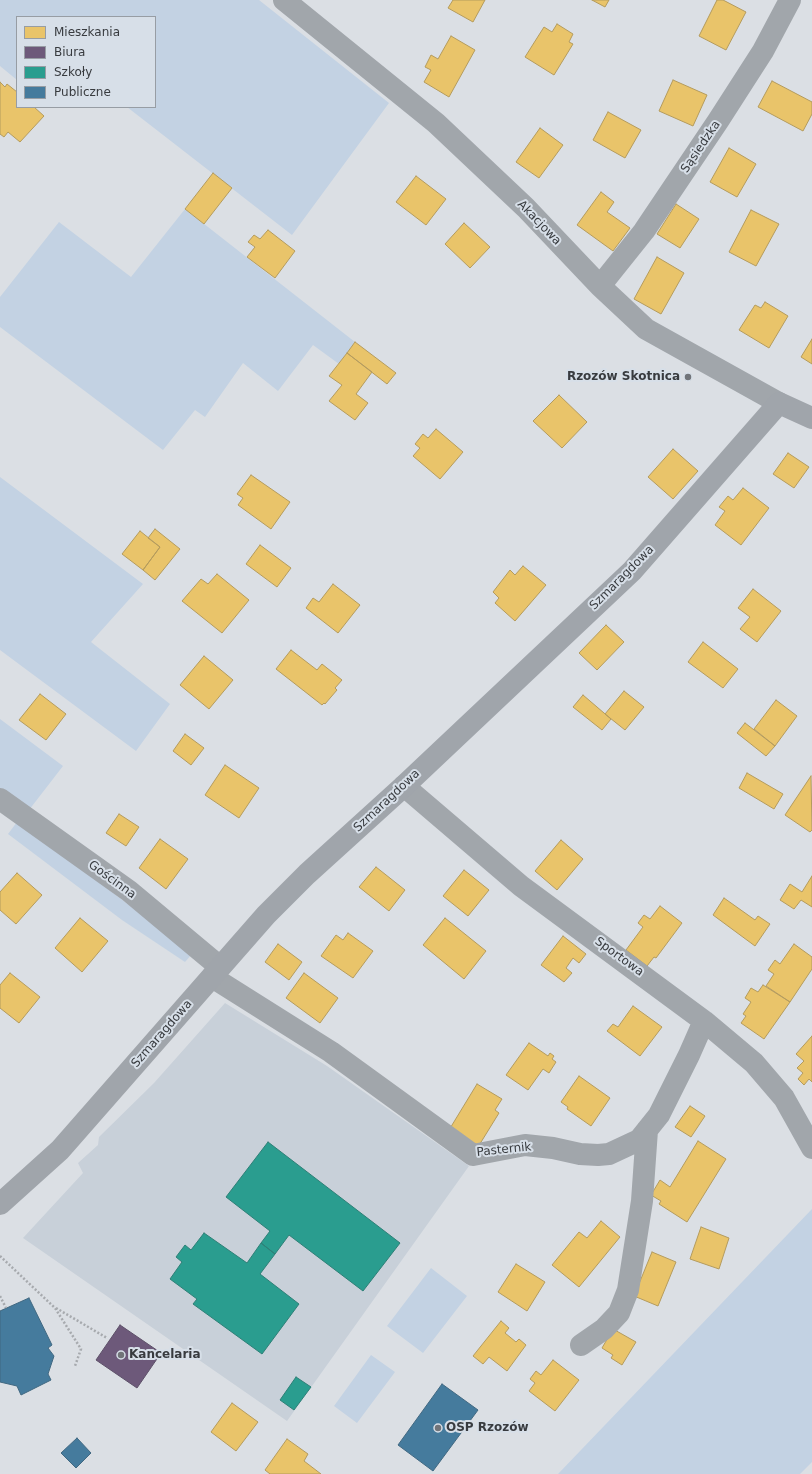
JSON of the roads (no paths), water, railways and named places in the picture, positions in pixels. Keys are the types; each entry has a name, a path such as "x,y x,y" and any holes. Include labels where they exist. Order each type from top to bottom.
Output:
{"street":[{"name":"Akacjowa","path":"284,0 436,123 526,208 600,286 646,329 779,403 812,418"},
{"name":"Sąsiedzka","path":"600,286 644,231 718,121 763,51 790,0"},
{"name":"Szmaragdowa","path":"0,1204 60,1150 266,916 302,880 632,571 779,403"},
{"name":"Sportowa","path":"404,786 521,886 704,1021 754,1063 784,1098 812,1148"},
{"name":"Gościnna","path":"0,799 129,892 216,972"},
{"name":"Pasternik","path":"216,972 331,1052 473,1155 525,1145 553,1148 580,1154 609,1154 639,1140 659,1115 704,1021"},
{"path":"581,1344 604,1329 620,1313 628,1290 642,1201 647,1130"}],"place":[{"name":"Rzozów Skotnica","path":"688,377"},
{"name":"Kancelaria","path":"121,1355"},
{"name":"OSP Rzozów","path":"438,1428"}]}
